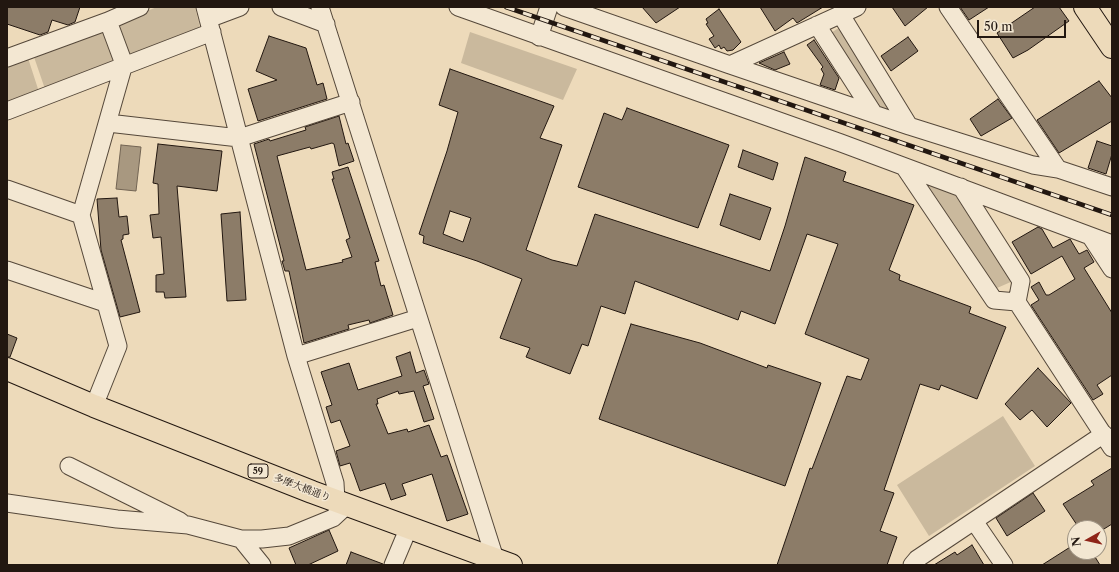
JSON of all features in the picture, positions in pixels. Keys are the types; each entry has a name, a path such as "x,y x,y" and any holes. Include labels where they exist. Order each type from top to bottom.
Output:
{"main road":[{"path":"1085,7 1112,47"},
{"name":"多摩大橋通り","path":"7,369 94,406 341,503 409,527 501,563"}],"street":[{"path":"458,7 539,37 842,143 905,168 1112,244"},
{"path":"539,37 549,7"},
{"path":"564,7 909,126 1034,165 1058,169 1112,187"},
{"path":"730,65 826,17 858,7"},
{"path":"948,7 1058,169"},
{"path":"7,111 124,64 208,19 237,8"},
{"path":"285,8 324,14 418,318 501,563"},
{"path":"7,58 122,12 124,64 81,215 118,346 94,406"},
{"path":"826,17 874,114"},
{"path":"826,17 909,126"},
{"path":"7,503 117,519 188,525 241,539 262,540 289,536 333,518 341,503 296,356 208,19"},
{"path":"108,123 239,138 351,102"},
{"path":"905,168 994,300 1017,302"},
{"path":"912,565 917,559 974,521 1108,441 1017,302 1021,281 961,188"},
{"path":"7,189 81,215"},
{"path":"1091,237 1112,269"},
{"path":"7,270 105,303"},
{"path":"296,356 418,318"},
{"path":"69,466 188,525"},
{"path":"974,521 1004,565"},
{"path":"393,565 409,527"},
{"path":"241,539 262,565"}],"shaded area":[{"path":"157,7 195,7 200,28 128,56 116,23"},
{"path":"843,25 901,117 874,108 828,35"},
{"path":"104,28 113,61 45,89 34,57"},
{"path":"470,32 577,69 563,100 461,63"},
{"path":"28,58 39,92 7,104 7,66"},
{"path":"121,145 141,147 136,191 116,189"},
{"path":"925,181 953,192 1013,281 997,288"},
{"path":"1003,416 1035,466 929,536 897,485"}],"building":[{"path":"7,7 80,7 75,22 68,25 52,20 48,32 40,35 7,24"},
{"path":"642,7 680,7 656,23"},
{"path":"760,7 823,7 797,23 793,18 775,31"},
{"path":"892,7 928,7 905,26"},
{"path":"960,7 989,7 969,20"},
{"path":"1035,7 1059,7 1069,21 1028,50 1013,58 997,33"},
{"path":"719,9 741,42 733,50 727,51 724,47 721,49 719,45 715,48 709,39 714,36 706,24 708,23 706,19"},
{"path":"269,36 306,48 317,85 323,83 327,99 258,121 248,89 277,80 256,71"},
{"path":"908,37 918,51 891,71 881,56"},
{"path":"814,40 839,78 835,90 820,85 824,74 821,69 823,67 807,45"},
{"path":"784,52 790,64 775,70 759,63"},
{"path":"450,69 554,106 540,138 562,145 526,250 552,260 577,266 595,214 770,271 805,157 846,172 843,181 914,205 889,270 900,275 899,280 971,307 969,313 1006,327 977,399 941,385 939,390 920,384 884,490 894,493 880,531 897,537 887,565 777,565 810,468 812,469 847,376 861,380 869,359 805,334 838,244 807,234 775,324 741,311 738,320 635,281 625,314 601,306 588,346 582,344 570,374 526,357 530,348 500,338 522,279 477,261 423,243 424,236 419,234 447,151 458,112 439,105","holes":["450,211 471,218 463,242 443,234"]},
{"path":"1099,81 1112,98 1112,121 1059,153 1037,120"},
{"path":"998,99 1012,118 981,136 970,119"},
{"path":"627,108 729,145 698,228 578,187 604,113 622,120"},
{"path":"339,116 346,144 348,143 354,161 339,166 334,144 332,143 277,156 306,270 343,262 342,260 352,257 346,240 350,238 332,179 334,179 332,172 348,167 379,261 375,262 381,286 384,285 393,315 370,323 369,320 348,325 349,329 304,343 289,271 285,271 282,261 284,261 254,144 269,139 270,141 306,130 305,127"},
{"path":"1097,141 1112,146 1112,154 1106,174 1088,168"},
{"path":"158,144 222,151 217,191 177,186 186,297 165,298 164,292 156,292 156,275 164,274 161,237 153,238 150,215 159,214 158,184 153,183"},
{"path":"743,150 778,163 773,180 738,167"},
{"path":"730,194 771,208 760,240 720,225"},
{"path":"117,198 119,217 127,216 129,234 123,235 123,239 121,240 140,312 120,317 101,250 97,199"},
{"path":"240,212 246,300 227,301 221,214"},
{"path":"1038,227 1042,229 1053,248 1070,239 1079,254 1087,250 1094,262 1084,268 1112,313 1112,375 1097,385 1103,394 1093,400 1031,305 1039,300 1031,287 1039,282 1046,295 1049,295 1075,279 1062,256 1031,274 1012,242"},
{"path":"631,324 700,343 767,368 768,365 821,383 785,486 599,419"},
{"path":"7,334 17,338 10,357 7,357"},
{"path":"410,352 416,373 424,370 429,384 423,386 434,419 424,422 414,391 399,394 398,391 377,399 378,404 376,404 388,434 407,429 408,432 429,425 441,457 447,455 468,514 447,521 432,474 402,484 406,495 391,500 385,483 360,491 350,463 340,466 336,451 350,446 340,420 331,423 326,407 332,405 321,372 349,363 358,390 402,376 396,357"},
{"path":"1038,368 1071,403 1047,427 1032,410 1020,420 1005,404"},
{"path":"1112,468 1112,524 1107,527 1107,520 1074,520 1063,504 1094,485 1091,481"},
{"path":"1033,493 1045,511 1007,536 996,518"},
{"path":"329,530 338,551 308,565 296,565 289,548"},
{"path":"972,545 984,565 934,565 955,552 957,555"},
{"path":"1067,549 1067,560 1097,560 1100,565 1042,565"},
{"path":"351,552 383,564 346,565"}],"railway":[{"path":"506,7 1112,215"}]}
